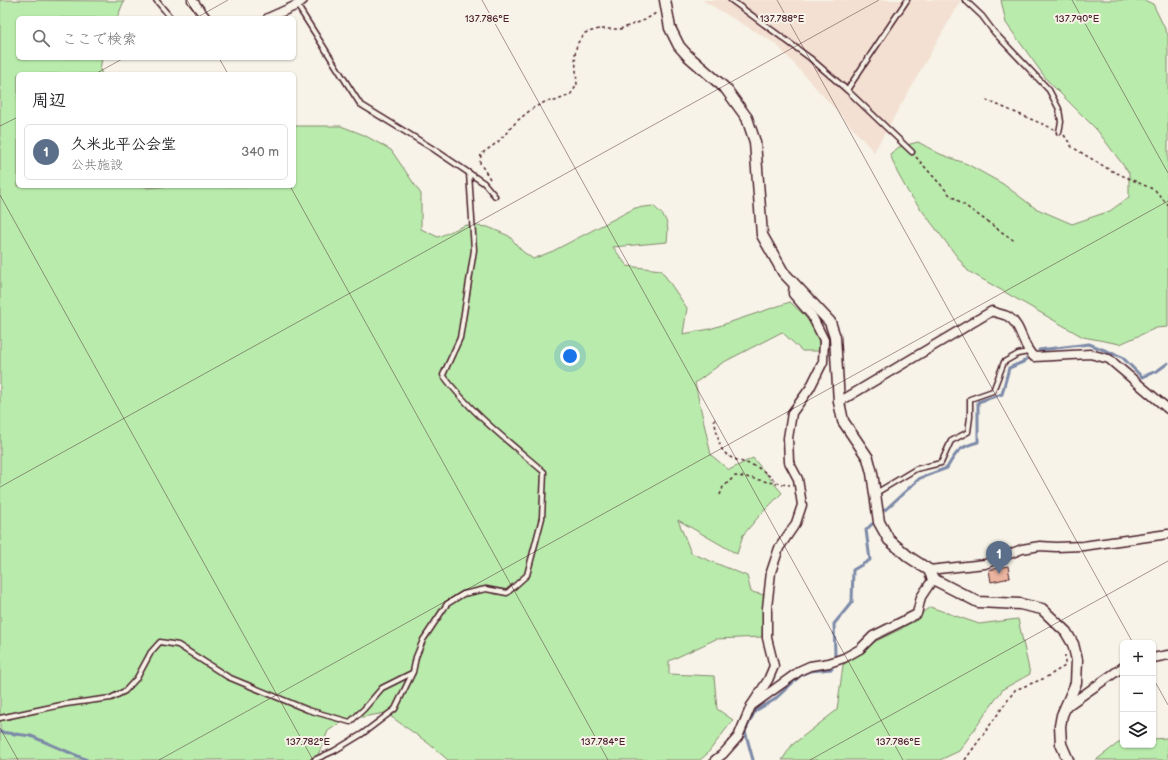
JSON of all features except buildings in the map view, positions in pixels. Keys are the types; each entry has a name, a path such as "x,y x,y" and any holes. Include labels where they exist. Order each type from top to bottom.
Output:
{"street":[{"path":"192,0 204,16"},
{"path":"272,16 298,2"},
{"path":"665,3 670,28 679,46 688,56 726,89 747,118 755,142 762,235 784,272 830,322 836,337 839,402 843,421 868,458 872,473 879,522 889,540 931,575 978,602 1020,604 1042,609 1066,632 1073,644 1077,660 1076,684 1062,715 1060,726 1061,744 1068,760"},
{"path":"715,760 723,754 738,737 751,706 768,680 774,666 767,638 767,608 771,572 779,548 796,523 802,505 798,479 789,462 788,438 792,413 810,388 823,362 824,340 812,316 793,294 794,284"},
{"path":"839,402 992,311 1007,316 1018,327 1028,352 1034,357 1090,354 1109,359 1168,409"},
{"path":"931,575 984,564 1022,549 1040,546 1083,546 1168,534"},
{"path":"751,706 801,670 810,666 829,663 844,658 860,649 873,636 917,614 931,575"},
{"path":"1156,657 1168,655"},
{"path":"1066,707 1120,669"}],"lane":[{"path":"156,0 169,16"},
{"path":"731,0 810,58 847,90 912,152"},
{"path":"847,90 907,0"},
{"path":"966,0 1049,90 1059,109 1061,122 1059,132"},
{"path":"298,2 360,104 484,183 495,196"},
{"path":"314,760 334,751 362,734 396,709 413,672 422,640 447,604 462,594 486,589 507,593 527,575 542,518 544,472 485,422 442,375 460,338 474,250 469,173"},
{"path":"874,494 916,469 941,463 951,441 968,432 970,399 993,391 1004,362 1018,354 1028,352"},
{"path":"0,718 66,704 111,698 125,691 137,678 151,652 160,642 178,645 228,677 308,710 350,722 364,710 382,688 413,672"}],"path":[{"path":"495,196 489,177 480,163 481,154 498,142 516,121 533,108 547,101 570,95 578,85 575,54 577,44 584,33 599,29 620,29 645,20 665,3"},
{"path":"986,100 1059,132 1066,138 1072,147 1110,170 1155,190 1168,206"},
{"path":"912,152 949,194 1016,242"},
{"path":"714,419 718,438 723,451 738,460 760,468 779,484"},
{"path":"720,495 723,487 735,476 790,485 790,481"},
{"path":"965,760 1015,690 1045,678 1064,666 1065,652"}],"shaded area":[{"path":"702,0 961,0 874,152 776,44"}],"green space":[{"path":"0,0 124,1 118,16 16,16 16,60 102,60 101,72 16,72 16,188 296,188 296,126 341,126 364,135 391,150 421,194 421,229 438,237 466,225 488,227 509,236 522,251 533,259 553,251 635,208 653,206 665,218 668,230 667,242 613,247 627,266 661,270 687,308 683,334 710,329 790,302 804,315 818,334 819,351 802,351 782,332 722,363 695,383 711,455 729,470 753,458 782,493 743,535 737,554 678,520 691,553 747,576 751,592 765,595 762,637 716,639 669,661 669,674 714,676 717,709 733,720 707,754 700,760 448,760 428,743 386,713 344,720 328,731 316,760 0,760"},
{"path":"1001,0 1144,0 1153,4 1168,35 1168,327 1156,328 1120,344 1083,337 968,271 908,192 897,172 890,154 899,147 918,142 940,154 967,164 1003,184 1035,208 1072,224 1110,211 1129,197 1129,173 1097,130 1047,80 1006,23"},
{"path":"930,607 979,624 1018,619 1030,674 1003,689 959,751 940,760 782,760 792,745 837,710 843,665 876,641 901,629"},
{"path":"1156,739 1168,739 1168,760 1096,760 1120,742 1120,748 1156,748"}],"waterway":[{"path":"1039,350 1089,344 1122,357 1142,377 1157,371 1168,363"},
{"path":"885,510 920,478 947,468 962,448 978,442 978,402 1002,394 1009,368 1027,359"},
{"path":"835,655 834,624 852,602 853,570 870,560 866,530 872,524"},
{"path":"753,760 745,731 755,711 774,700 801,675 810,671 832,669"},
{"path":"0,732 31,736 87,760"}],"place":[{"name":"久米北平公会堂","path":"999,574"}]}
